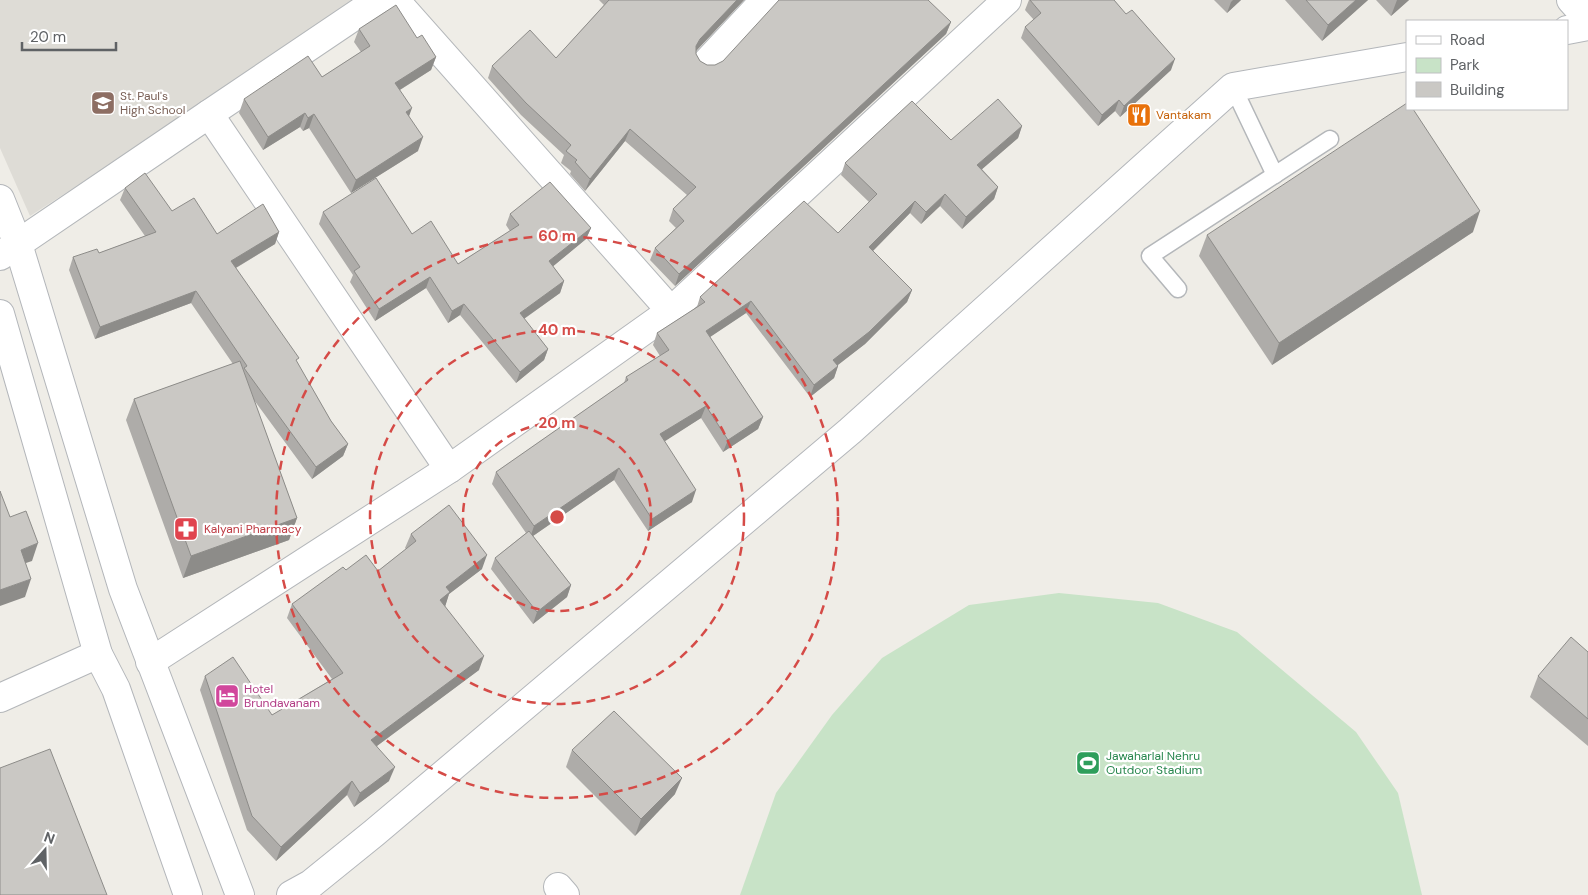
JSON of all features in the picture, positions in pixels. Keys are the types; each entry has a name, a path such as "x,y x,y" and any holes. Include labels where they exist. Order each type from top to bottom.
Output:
{"street":[{"path":"9,250 378,0"},
{"path":"395,0 672,310"},
{"path":"707,62 765,0"},
{"path":"150,662 448,469 672,310 1007,0"},
{"path":"1571,0 1588,19"},
{"path":"1568,30 1588,26"},
{"path":"291,895 311,884 374,833 850,430 1233,87 1406,57"},
{"path":"209,114 448,469"},
{"path":"0,198 9,250 123,589 240,895"},
{"path":"0,314 98,654 116,689 188,895"},
{"path":"0,698 98,654"}],"lane":[{"path":"1233,87 1275,175"},
{"path":"1178,289 1150,256 1330,139"}],"shaded area":[{"name":"St. Paul's High School","path":"0,0 359,0 276,58 30,216 0,148"}],"green space":[{"name":"Jawaharlal Nehru Outdoor Stadium","path":"1059,593 1158,603 1237,632 1356,732 1398,793 1422,895 740,895 776,793 832,715 882,658 969,605"}],"building":[{"path":"609,0 737,0 700,39 696,46 696,54 700,61 707,65 715,65 723,61 779,0 928,0 951,22 679,274 655,248 684,221 673,209 696,187 630,129 590,179 575,162 577,160 566,151 571,145 526,103 492,66 530,30 556,58"},
{"path":"1030,0 1114,0 1126,14 1132,10 1175,59 1124,106 1119,100 1102,115 1025,27 1041,13"},
{"path":"1306,0 1356,0 1328,25"},
{"path":"396,5 417,38 422,35 436,57 395,83 412,108 406,112 423,137 356,180 314,114 308,118 305,113 268,137 244,99 308,56 322,77 370,46 359,29"},
{"path":"998,99 1022,126 977,165 998,187 966,217 945,194 926,212 915,201 869,247 912,290 869,332 833,360 838,366 814,385 751,301 706,331 763,417 728,440 706,406 660,434 696,490 652,519 619,468 534,526 496,472 628,380 626,377 669,350 657,333 705,302 700,297 804,201 838,233 877,194 845,163 912,101 951,140"},
{"path":"1406,104 1406,110 1414,110 1480,211 1279,343 1207,235"},
{"path":"145,173 172,211 194,198 217,234 263,204 279,232 231,261 299,358 296,360 331,421 348,444 316,467 244,368 247,366 196,291 100,327 73,257 97,249 99,253 156,232 125,188"},
{"path":"376,178 412,234 431,221 458,264 519,225 510,214 550,182 591,228 549,261 564,281 520,313 548,349 520,372 464,304 452,311 430,277 379,309 354,271 360,267 323,212"},
{"path":"240,361 297,518 191,556 134,399"},
{"path":"0,491 10,517 26,511 38,543 21,550 31,579 0,590"},
{"path":"449,505 487,555 446,587 450,592 440,600 484,656 371,740 395,767 360,793 352,781 281,847 252,816 205,676 233,657 272,715 343,673 292,604 343,567 346,570 366,555 378,571 416,541 411,534"},
{"path":"529,531 571,585 537,612 495,558"},
{"path":"1571,637 1588,652 1588,719 1538,676"},
{"path":"614,711 682,778 641,819 572,750"},
{"path":"50,749 107,895 0,895 0,768"}],"place":[{"name":"St. Paul's High School","path":"103,103"},
{"name":"Vantakam","path":"1139,115"},
{"name":"Kalyani Pharmacy","path":"186,529"},
{"name":"Hotel Brundavanam","path":"227,696"},
{"name":"Jawaharlal Nehru Outdoor Stadium","path":"1088,763"}]}
